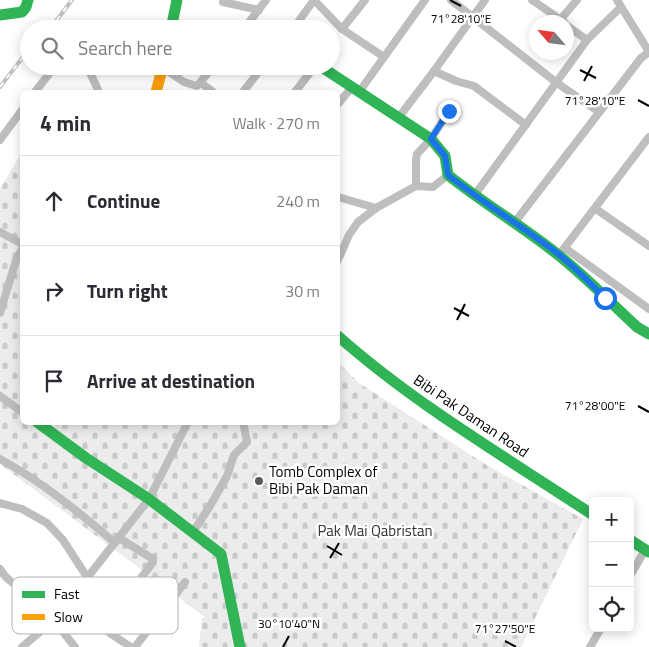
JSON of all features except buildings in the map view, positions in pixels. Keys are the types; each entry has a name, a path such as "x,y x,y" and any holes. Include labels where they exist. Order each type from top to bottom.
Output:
{"street":[{"path":"0,15 22,12 28,0"},
{"path":"173,20 177,0"},
{"path":"251,20 266,0"},
{"path":"300,20 314,0 333,20"},
{"path":"365,0 342,30 384,57"},
{"path":"340,102 355,89 384,57 425,0"},
{"path":"451,0 558,83 599,112"},
{"path":"399,117 485,0"},
{"path":"532,0 554,15"},
{"path":"568,15 577,0"},
{"path":"223,2 259,10"},
{"path":"474,196 558,83 587,40 619,3 649,52 641,58 516,222"},
{"path":"574,30 587,40"},
{"path":"434,71 456,81 474,86 526,125"},
{"path":"37,90 48,75"},
{"path":"91,75 98,90"},
{"path":"157,90 161,75"},
{"path":"176,75 197,86 207,75"},
{"path":"245,90 257,75"},
{"path":"297,90 309,75"},
{"path":"334,75 431,139 445,156 448,175 474,196 562,251 649,309"},
{"path":"201,83 210,90"},
{"path":"416,186 417,154 431,139 449,111"},
{"path":"0,140 20,113"},
{"path":"562,251 596,209 649,137"},
{"path":"340,255 349,235 358,222 376,208 416,186 433,187 448,175"},
{"path":"340,198 376,208"},
{"path":"596,209 649,246"},
{"path":"0,232 20,243"},
{"path":"562,251 637,327 649,334"},
{"path":"0,313 20,253"},
{"name":"Bibi Pak Daman Road","path":"340,338 372,366 407,392 589,512"},
{"path":"0,396 20,411"},
{"path":"41,425 86,458 149,499 220,554 240,647"},
{"path":"0,503 22,510 47,523 62,540 87,577 149,499 186,425"},
{"path":"193,532 227,476 234,455 246,442 243,425"},
{"path":"0,459 71,506 117,540 153,561 141,577"},
{"path":"633,542 647,551 634,570"},
{"path":"2,575 12,583"},
{"path":"178,591 185,582"},
{"path":"590,647 599,632"},
{"path":"22,647 37,634"},
{"path":"64,634 74,647"},
{"path":"113,634 131,647"},
{"path":"136,647 146,634"}],"green space":[{"name":"Pak Mai Qabristan","path":"20,155 20,425 340,425 340,364 359,383 485,464 583,519 521,647 199,647 202,618 206,618 178,597 178,577 151,577 0,464 0,189"}],"railway":[{"path":"57,20 72,0"},
{"path":"0,87 20,61"}],"traffic: fast":[{"path":"0,15 22,12 28,0"},
{"path":"173,20 177,0"},
{"path":"334,75 431,139 445,156 448,175 557,254 588,280 637,327 649,334"},
{"path":"340,338 430,408 589,512"},
{"path":"41,425 86,458 149,499 221,554 240,647"},
{"path":"633,542 649,552"}],"traffic: slow":[{"path":"157,90 161,75"}],"place":[{"name":"Tomb Complex of Bibi Pak Daman","path":"259,481"}],"route":[{"path":"449,111 431,139 445,156 448,175 474,196 516,222 559,255 605,298"}]}
